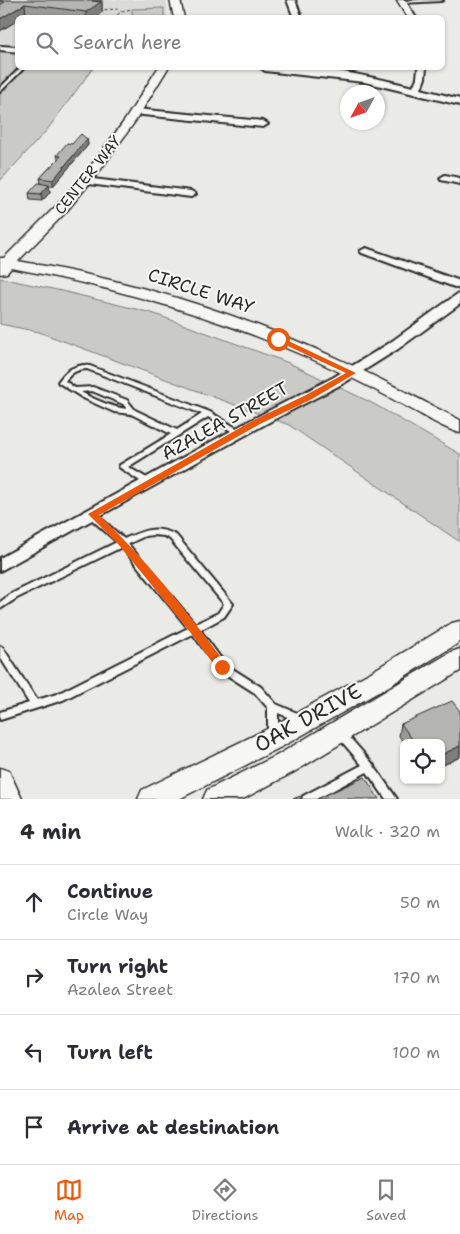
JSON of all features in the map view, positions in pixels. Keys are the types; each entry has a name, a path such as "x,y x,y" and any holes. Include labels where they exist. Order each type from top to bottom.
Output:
{"main road":[{"name":"OAK DRIVE","path":"152,799 274,738 459,633"},
{"name":"OAK DRIVE","path":"217,799 285,764 460,659"}],"street":[{"path":"175,0 178,15"},
{"path":"290,0 297,15"},
{"path":"401,1 410,15"},
{"path":"0,48 15,50"},
{"name":"CENTER WAY","path":"3,266 49,222 85,181 136,112 161,70"},
{"path":"309,70 367,78 416,89 460,102"},
{"path":"416,89 421,78 422,70"},
{"path":"136,112 264,124"},
{"path":"445,178 460,181"},
{"path":"85,181 191,194"},
{"path":"366,251 460,285"},
{"name":"CIRCLE WAY","path":"3,266 94,280 211,314 278,339 352,373 460,427"},
{"name":"AZALEA STREET","path":"0,565 149,484 239,432 352,373 460,298"},
{"path":"0,778 9,799"}],"lane":[{"path":"401,1 441,0"},
{"path":"0,91 20,70"},
{"path":"176,433 133,412 116,410 85,397 61,382 67,373 74,368 88,368 208,414 239,432"},
{"path":"75,390 93,389 126,402 133,412"},
{"path":"149,484 123,467 208,414"},
{"path":"92,514 123,543 194,629 222,667 258,690 273,707 304,721"},
{"path":"0,606 14,596 145,532 162,531 173,537 229,604 221,615 60,697 0,716"},
{"path":"0,650 35,705"},
{"path":"273,707 274,738"},
{"path":"338,732 368,766 392,799"},
{"path":"306,799 368,766"}],"path":[{"path":"95,10 118,9 122,11"},
{"path":"117,15 122,11 132,9"}],"shaded area":[{"path":"166,0 168,15 15,15 15,45 0,44 0,1"},
{"path":"164,8 164,15 132,15 132,9"},
{"path":"0,51 15,53 15,70 92,70 47,130 0,181"},
{"path":"0,278 152,313 289,363 372,403 460,454 460,542 289,425 39,332 0,324"}],"building":[{"path":"0,0 93,0 101,2 86,12 25,4 0,19 0,5 5,2"},
{"path":"81,134 87,139 53,180 40,178 61,156 57,155 67,143 72,144"},
{"path":"38,183 49,185 41,194 29,193"},
{"path":"452,701 460,711 460,746 445,753 445,739 412,739 401,724"},
{"path":"365,777 379,799 317,799"}],"route":[{"path":"222,667 194,629 123,543 92,514 152,483 257,422 309,397 352,373 278,339"}]}
